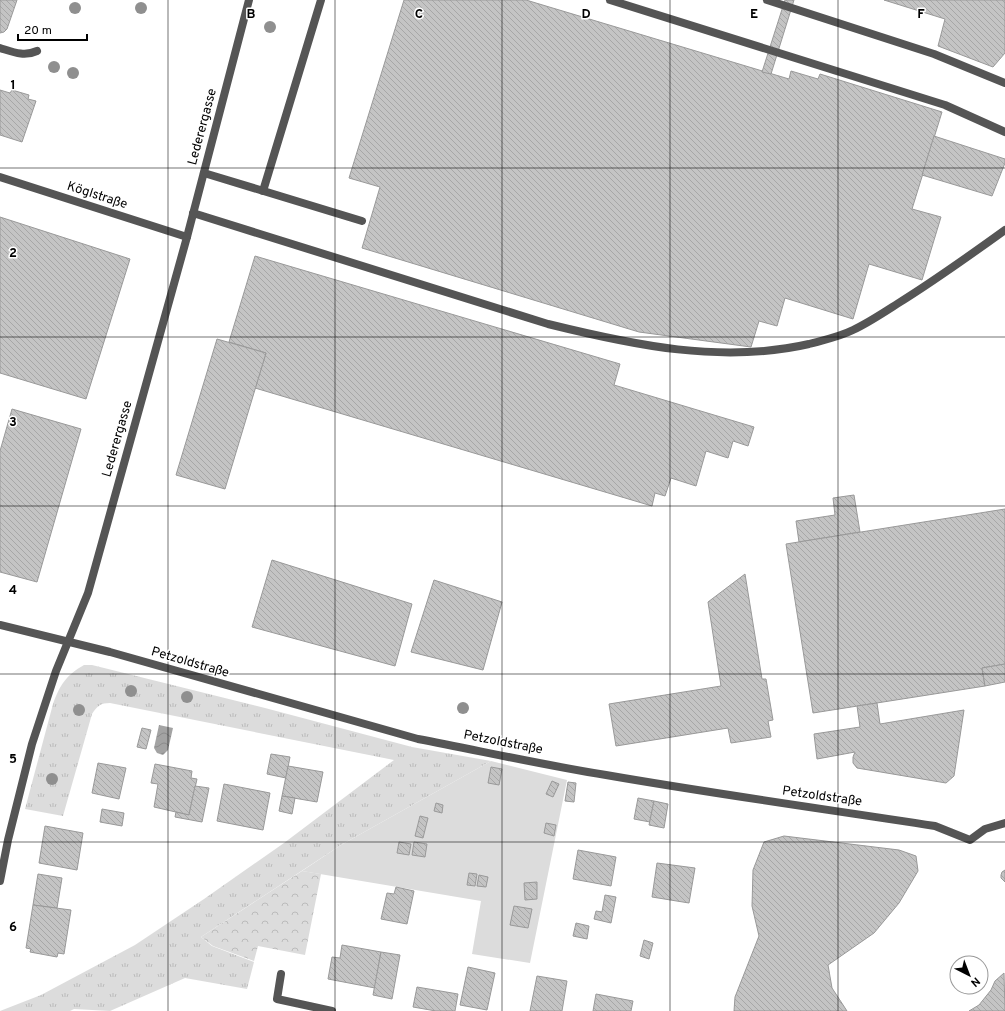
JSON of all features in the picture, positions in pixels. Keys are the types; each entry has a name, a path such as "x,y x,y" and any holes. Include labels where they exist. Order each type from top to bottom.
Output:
{"street":[{"name":"Lederergasse","path":"0,881 8,840 32,744 53,678 88,593 187,237 249,0"},
{"path":"263,191 321,0"},
{"path":"610,0 945,105 1005,132"},
{"path":"767,0 934,54 1005,82"},
{"path":"0,48 21,55 38,51"},
{"path":"204,173 362,221"},
{"name":"Köglstraße","path":"0,177 187,237"},
{"path":"193,213 548,324 608,339 643,345 701,351 756,352 786,349 822,341 852,331 926,287 1005,230"},
{"name":"Petzoldstraße","path":"0,625 68,642 418,739 471,750 604,775 935,826 970,840 985,829 1005,823"},
{"path":"281,974 277,999 332,1011"}],"green space":[{"path":"84,665 92,665 265,708 412,747 491,761 341,845 201,937 212,946 254,962 247,989 185,978 110,1011 74,1009 70,1011 0,1011 41,995 135,945 284,843 394,760 107,703 102,704 92,714 63,816 25,809 53,704 64,681"},
{"path":"491,761 567,780 530,963 472,954 481,901 302,871 341,845"},
{"path":"302,871 321,874 305,955 258,946 254,961 213,946 201,937"}],"water":[{"path":"159,725 173,728 168,750 163,755 157,753 154,748"}],"building":[{"path":"0,0 17,0 7,29 0,33"},
{"path":"404,0 526,0 789,79 791,71 818,79 820,74 942,112 912,209 941,217 922,280 869,264 853,319 785,298 777,326 759,321 751,347 639,332 362,248 380,187 349,178"},
{"path":"785,0 794,0 771,74 762,72"},
{"path":"884,0 1005,0 1005,53 993,67 938,46 945,19"},
{"path":"0,90 10,93 12,90 29,95 28,99 36,101 22,142 0,135"},
{"path":"934,136 1005,159 1005,163 992,196 922,175"},
{"path":"0,217 130,259 86,399 0,373"},
{"path":"255,256 620,364 614,385 754,427 748,446 733,441 728,458 706,451 696,486 671,478 665,496 655,493 652,506 255,388 266,353 229,342"},
{"path":"217,339 266,353 225,489 176,475"},
{"path":"12,409 81,429 37,582 0,572 0,451"},
{"path":"854,495 860,532 799,542 796,521 835,515 833,498"},
{"path":"1005,509 1005,664 982,668 985,686 813,713 786,544"},
{"path":"272,560 412,604 395,666 252,627"},
{"path":"745,574 762,679 766,679 773,720 768,721 771,737 731,743 728,728 616,746 609,704 721,686 708,602"},
{"path":"434,580 502,602 483,670 411,652"},
{"path":"1005,664 1005,682 985,686 982,668"},
{"path":"877,703 880,724 964,710 954,776 946,783 857,768 853,763 855,752 817,759 814,734 860,727 857,706"},
{"path":"142,728 151,730 146,749 137,747"},
{"path":"271,754 290,757 286,778 267,774"},
{"path":"98,763 126,768 119,799 92,793"},
{"path":"155,764 192,771 191,778 197,779 189,815 154,807 158,784 151,783"},
{"path":"288,766 323,772 317,802 282,796"},
{"path":"491,767 502,769 499,785 488,783"},
{"path":"552,781 559,784 553,797 546,794"},
{"path":"568,782 576,783 574,802 565,801"},
{"path":"224,784 270,793 263,830 217,821"},
{"path":"195,786 209,788 202,822 175,817 176,812 189,815"},
{"path":"282,796 295,798 292,814 279,811"},
{"path":"638,798 654,801 650,822 634,819"},
{"path":"654,801 668,804 664,828 649,825"},
{"path":"436,803 443,805 442,813 434,811"},
{"path":"102,809 124,813 122,826 100,822"},
{"path":"420,816 428,818 423,838 415,836"},
{"path":"546,823 556,825 554,836 544,833"},
{"path":"45,826 83,833 77,870 39,863"},
{"path":"784,836 899,850 916,856 918,871 899,903 874,933 828,965 832,988 847,1011 734,1011 735,997 759,936 752,906 753,870 764,842"},
{"path":"399,842 411,844 409,855 397,853"},
{"path":"414,842 427,844 425,857 412,855"},
{"path":"578,850 616,857 611,886 573,879"},
{"path":"657,863 695,868 689,903 652,897"},
{"path":"1005,870 1005,882 1001,878 1001,875"},
{"path":"469,873 477,874 475,886 467,885"},
{"path":"38,874 62,878 57,908 33,905"},
{"path":"479,875 488,877 486,887 477,886"},
{"path":"537,882 537,899 525,900 524,883"},
{"path":"396,887 414,891 407,924 381,919 387,893 394,894"},
{"path":"605,895 616,897 611,923 594,919 596,911 602,912"},
{"path":"33,905 71,910 64,954 58,953 57,957 30,952 31,949 26,948"},
{"path":"514,906 532,909 528,928 510,925"},
{"path":"576,923 589,926 587,939 573,936"},
{"path":"644,940 653,943 649,959 640,956"},
{"path":"342,945 381,952 375,988 328,979 332,957 340,958"},
{"path":"381,952 400,955 392,999 373,995"},
{"path":"468,967 495,973 487,1010 460,1005"},
{"path":"1004,973 1005,1011 969,1011 979,1005 987,995 989,995 995,981"},
{"path":"537,976 567,981 562,1011 530,1011"},
{"path":"417,987 458,994 455,1011 436,1011 413,1007"},
{"path":"596,994 633,1001 631,1011 593,1011"}]}
